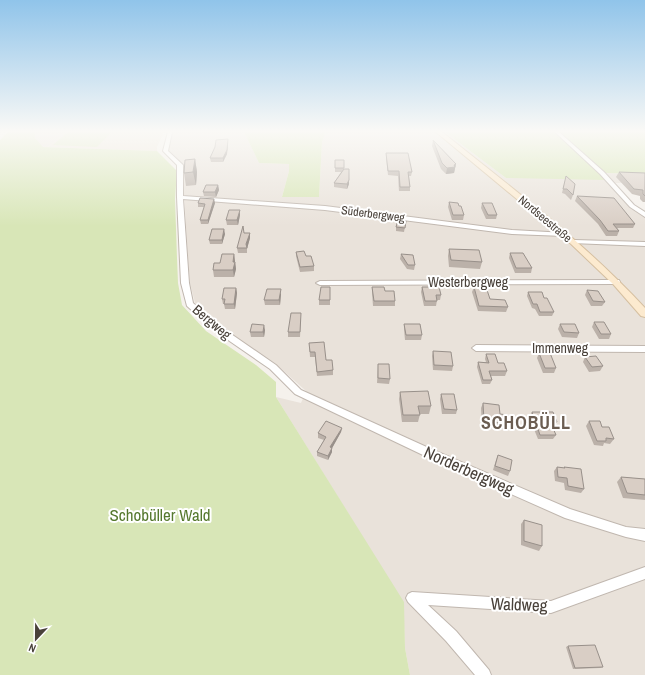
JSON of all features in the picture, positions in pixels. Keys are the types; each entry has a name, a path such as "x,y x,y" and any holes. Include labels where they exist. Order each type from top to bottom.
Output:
{"main road":[{"name":"Nordseestraße","path":"478,164 574,242 616,282 645,314"}],"street":[{"name":"Bergweg","path":"178,164 180,165 180,197 186,283 190,304 218,329 273,367 298,392"},
{"path":"592,164 632,206 645,215"},
{"name":"Süderbergweg","path":"180,197 325,208 512,232 564,234"},
{"path":"574,242 645,244"},
{"name":"Westerbergweg","path":"320,283 616,282"},
{"name":"Immenweg","path":"476,348 645,349"},
{"name":"Norderbergweg","path":"298,392 427,452 569,514 626,532 645,535"},
{"name":"Waldweg","path":"484,675 451,636 412,598 550,606 645,573"}],"shaded area":[{"path":"181,164 289,164 289,171 282,197 319,197 321,164 487,164 506,178 602,173 634,174 643,183 611,183 645,215 645,675 410,675 405,648 403,602 276,397 301,403 306,391 277,365 221,327 195,303 190,283 184,195 184,166"}],"green space":[{"name":"Schobüller Wald","path":"0,164 170,164 177,171 175,199 177,258 178,283 182,305 206,331 256,365 276,382 276,397 404,602 405,648 410,675 0,675"},
{"path":"274,164 321,164 319,197 282,197 289,171 289,164"},
{"path":"487,164 645,164 645,174 602,173 607,180 506,178"}],"building":[{"path":"185,164 194,164 193,172 184,173"},
{"path":"335,164 344,164 344,168 335,168"},
{"path":"387,164 410,164 412,172 408,172 410,187 400,187 399,171 388,171"},
{"path":"442,164 456,164 454,165 455,167 447,168"},
{"path":"344,169 349,169 349,180 347,184 334,183"},
{"path":"619,172 645,173 645,196 643,194 643,190 634,189"},
{"path":"566,176 575,184 573,195 567,189 563,189"},
{"path":"206,185 218,185 215,192 203,192"},
{"path":"577,196 614,198 635,224 613,224 619,231 608,231 600,220"},
{"path":"200,198 214,199 208,220 200,220 205,204 198,203"},
{"path":"449,202 458,203 459,206 461,206 464,215 453,215"},
{"path":"482,203 492,203 497,215 488,215"},
{"path":"229,210 240,210 237,220 226,220"},
{"path":"398,220 406,221 405,228 396,227"},
{"path":"243,226 244,233 250,233 246,244 247,248 237,248"},
{"path":"212,229 224,229 222,240 209,240"},
{"path":"449,249 479,250 482,262 451,260"},
{"path":"304,251 306,256 311,256 314,266 300,267 296,252"},
{"path":"510,253 523,253 532,268 516,268"},
{"path":"222,254 234,254 233,262 235,262 233,270 213,270 214,263 220,263"},
{"path":"401,254 413,255 415,265 408,265"},
{"path":"321,287 330,287 330,300 319,300"},
{"path":"372,287 384,287 385,291 394,291 395,301 374,301"},
{"path":"422,287 439,287 441,295 436,295 437,301 425,301"},
{"path":"474,287 486,287 490,299 505,300 508,307 479,306"},
{"path":"224,288 236,288 234,304 224,304 225,299 222,299"},
{"path":"267,289 281,289 279,300 264,300"},
{"path":"587,290 598,291 605,302 593,301"},
{"path":"528,292 542,292 544,298 547,298 554,312 540,312 537,304 533,304"},
{"path":"291,313 301,313 300,332 288,332"},
{"path":"594,322 604,322 611,334 601,334"},
{"path":"252,324 264,325 263,332 250,332"},
{"path":"404,324 420,324 422,335 406,335"},
{"path":"560,324 575,324 579,333 564,332"},
{"path":"324,342 326,360 332,360 333,370 317,372 315,352 310,352 309,343"},
{"path":"433,351 451,352 453,366 434,365"},
{"path":"539,353 550,353 556,368 545,368"},
{"path":"486,354 495,354 498,363 504,363 507,371 489,371 492,380 483,380 478,362 489,363"},
{"path":"596,356 603,366 592,367 585,357"},
{"path":"378,364 389,364 390,379 378,378"},
{"path":"428,391 431,406 418,406 420,415 403,415 400,392"},
{"path":"441,394 454,394 457,410 444,409"},
{"path":"483,403 499,405 500,414 508,415 509,424 484,421"},
{"path":"532,412 553,412 557,422 550,421 556,435 540,435"},
{"path":"326,421 342,428 330,447 332,448 328,456 317,452 326,437 318,433"},
{"path":"589,421 600,421 602,427 609,427 614,439 606,438 606,441 597,441"},
{"path":"498,455 512,460 510,471 495,466"},
{"path":"557,467 581,469 584,489 568,486 567,478 558,477"},
{"path":"621,477 645,479 645,495 627,493"},
{"path":"524,520 542,525 542,546 524,541"},
{"path":"595,645 603,667 575,668 568,646"}],"district":[{"name":"SCHOBÜLL","path":"526,422"}]}
